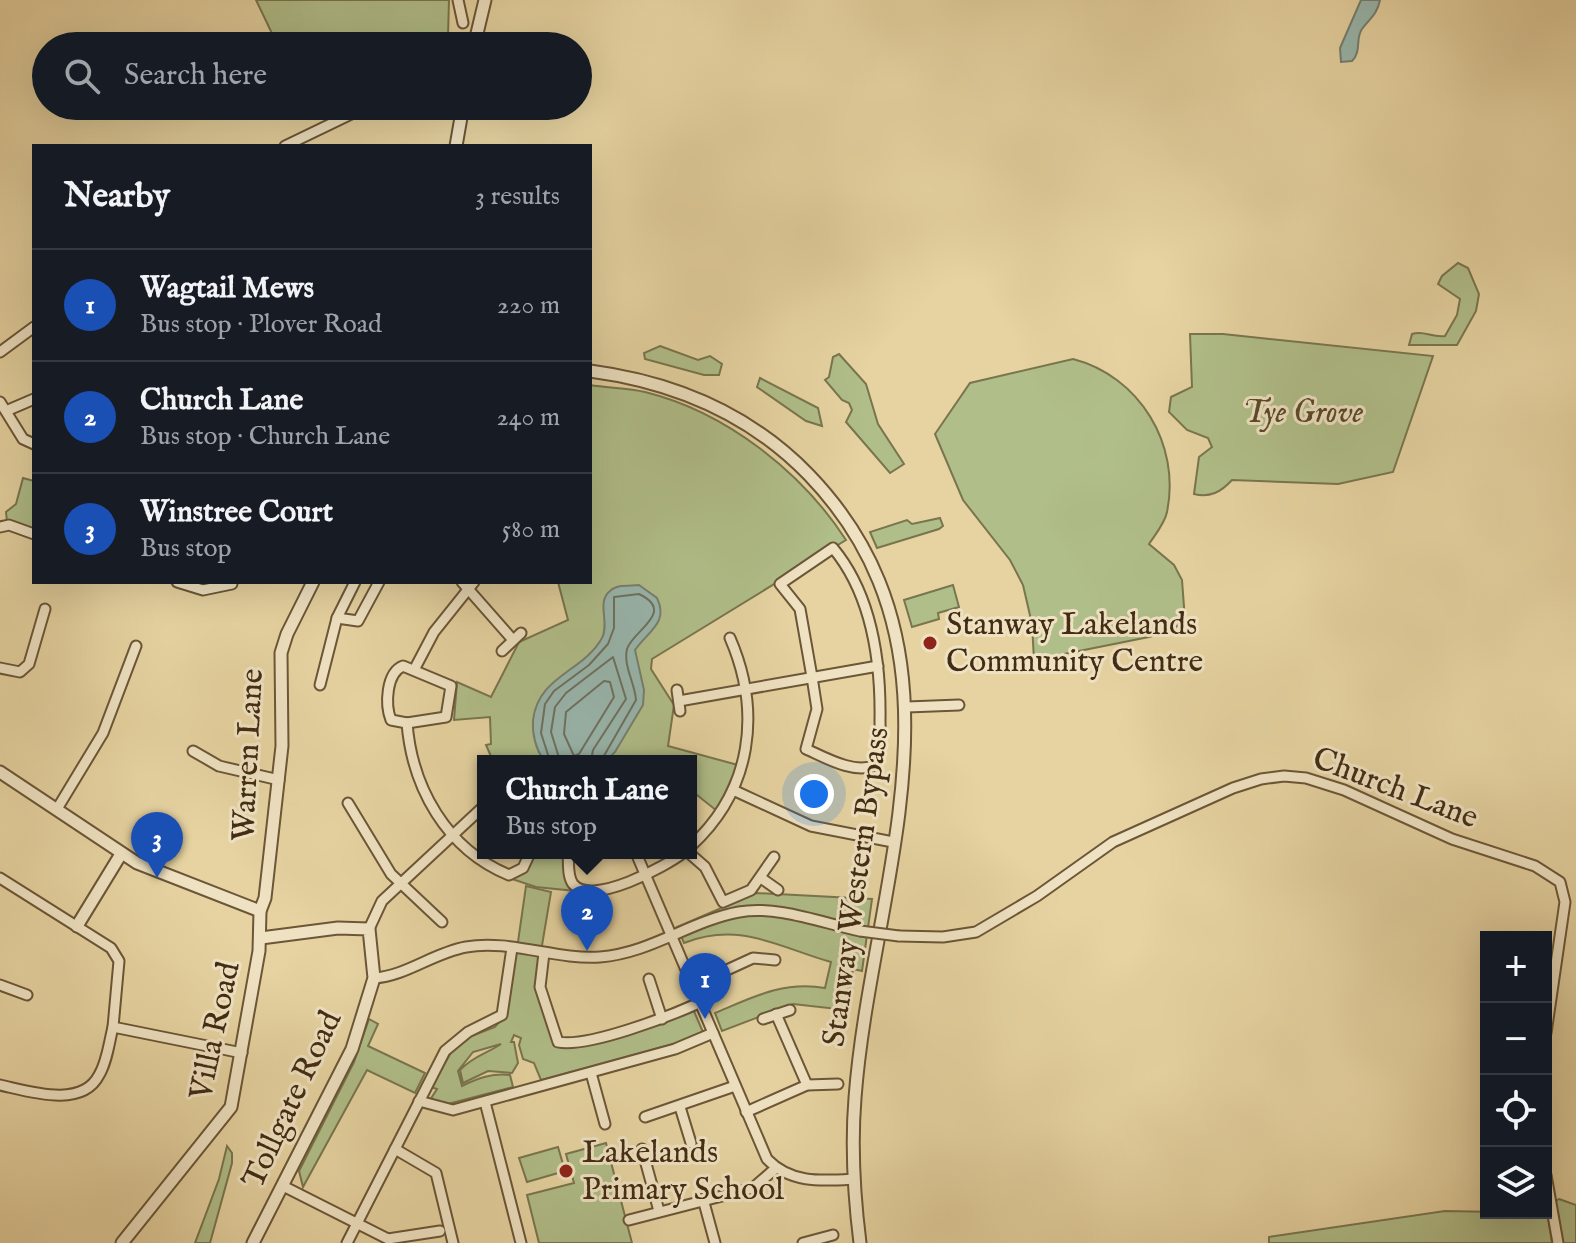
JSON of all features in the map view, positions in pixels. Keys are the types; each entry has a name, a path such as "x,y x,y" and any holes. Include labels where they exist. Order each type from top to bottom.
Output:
{"street":[{"path":"458,0 463,23"},
{"path":"477,32 485,0"},
{"path":"289,144 339,120"},
{"path":"456,144 461,120"},
{"path":"0,352 32,328"},
{"name":"Stanway Western Bypass","path":"592,371 651,383 711,404 773,442 823,490 857,536 886,595 902,657 907,743 855,1097 854,1179 860,1243"},
{"path":"6,411 32,400"},
{"path":"0,402 23,439 32,443"},
{"path":"0,527 9,525 32,533"},
{"path":"833,548 852,574 863,602 878,666 879,750 875,765 869,768 849,766 806,749 817,709 812,677 800,609 780,584 833,548"},
{"path":"184,584 203,590 232,584"},
{"name":"Warren Lane","path":"261,938 260,911 265,898 279,780 281,653 312,584"},
{"path":"320,685 337,618 354,584"},
{"path":"337,618 358,621 378,584"},
{"path":"414,670 434,632 468,584 517,637 502,651"},
{"path":"0,668 20,672 29,664 45,609"},
{"path":"697,839 720,814 733,790 746,750 750,717 747,689 730,638"},
{"path":"57,809 103,733 136,646"},
{"path":"403,666 451,686 450,711 446,717 407,723 391,720 387,709 396,669 403,666"},
{"path":"677,690 680,706 747,689 878,666"},
{"path":"907,707 959,705"},
{"path":"407,723 414,769 436,815 453,836 477,855"},
{"path":"193,751 229,770 279,780"},
{"path":"0,772 121,854 164,875 260,911"},
{"name":"Church Lane","path":"672,938 727,915 757,910 899,936 943,937 976,932 1123,837 1261,779 1306,778 1344,790 1452,839 1535,866 1560,882 1565,902 1550,1003"},
{"path":"733,790 811,826 893,842"},
{"path":"348,803 374,850 400,884 442,922"},
{"path":"261,938 338,928 369,929 382,901 477,813"},
{"path":"77,926 121,854"},
{"path":"694,859 705,867 723,902 751,890 774,857"},
{"path":"482,859 509,875 523,868 527,859"},
{"path":"568,859 570,879 581,889 610,886 646,876 676,859"},
{"path":"639,859 767,1159 776,1168 803,1180 854,1179"},
{"path":"0,878 111,948 119,961 113,1027 100,1074 78,1092 52,1096 0,1085"},
{"path":"761,878 778,890"},
{"name":"Tollgate Road","path":"253,1243 352,1049 374,978 369,929"},
{"name":"Villa Road","path":"122,1243 223,1119 235,1092 261,938"},
{"path":"374,978 395,976 437,955 470,946 619,956 672,938"},
{"path":"347,1243 445,1051 468,1032 502,1015 512,948"},
{"path":"544,953 540,987 558,1042 571,1044 662,1019 699,1003"},
{"path":"692,986 753,958 775,960"},
{"path":"649,979 662,1019"},
{"path":"0,985 27,995"},
{"path":"763,1019 790,1010"},
{"path":"776,1014 807,1085"},
{"path":"113,1027 242,1053"},
{"path":"419,1101 445,1111 485,1102 675,1049 713,1033"},
{"path":"591,1073 605,1124"},
{"path":"746,1112 807,1085 838,1084"},
{"path":"645,1117 735,1086"},
{"path":"485,1102 521,1243"},
{"path":"680,1107 691,1143"},
{"path":"395,1149 436,1173 453,1243"},
{"path":"642,1149 659,1211"},
{"path":"629,1220 753,1188 776,1168"},
{"path":"283,1186 388,1239 420,1239 440,1231"},
{"path":"703,1199 715,1243"},
{"path":"1552,1209 1558,1243"},
{"path":"803,1243 825,1234"}],"green space":[{"path":"256,0 449,0 448,32 271,32"},
{"path":"1458,263 1468,268 1479,294 1476,311 1457,345 1409,345 1412,334 1445,336 1457,315 1460,299 1438,284 1442,276"},
{"name":"Tye Grove","path":"1190,334 1223,334 1433,356 1393,472 1338,484 1232,480 1215,493 1194,494 1199,457 1212,447 1208,438 1187,430 1169,412 1171,397 1192,387"},
{"path":"660,346 698,360 710,356 722,364 719,375 704,375 645,359 644,353"},
{"path":"839,354 866,384 878,424 904,464 890,473 846,422 852,410 849,403 842,400 825,380 829,377 833,357"},
{"path":"1073,359 1097,368 1118,381 1150,416 1161,438 1168,462 1170,487 1167,512 1149,544 1174,565 1182,580 1185,620 1172,630 1149,637 1034,660 1032,624 1023,585 1010,560 963,500 935,434 970,383"},
{"path":"760,378 818,408 822,426 806,421 757,387"},
{"path":"592,385 638,391 675,401 733,430 759,448 807,491 846,540 652,659 651,669 674,705 668,746 738,765 717,811 697,795 697,755 490,755 486,745 491,744 490,717 454,720 457,682 491,697 519,642 568,620 559,584 592,584"},
{"path":"23,478 32,480 32,528 7,522 6,512 16,504"},
{"path":"940,518 943,526 939,529 877,548 870,532 907,520 912,524"},
{"path":"953,585 959,607 938,613 939,619 912,627 904,600"},
{"path":"532,859 566,859 576,891 536,887 509,878 526,870"},
{"path":"526,886 551,892 536,981 554,1042 566,1048 664,1021 693,1009 703,1032 677,1043 541,1080 534,1063 523,1059 519,1045 521,1038 514,1035 511,1042 514,1042 518,1063 512,1073 488,1071 463,1083 460,1070 501,1044 473,1052 458,1071 462,1086 485,1077 510,1075 513,1087 444,1105 430,1100 437,1089 431,1087 453,1049 469,1037 495,1027 506,1014 511,959 516,956"},
{"path":"756,893 872,899 862,971 853,969 846,1010 793,1004 722,1031 715,1013 742,1001 782,989 825,988 831,962 776,944 741,935 704,937 684,943 677,927"},
{"path":"369,1019 378,1024 368,1046 425,1073 415,1093 367,1070 303,1187 299,1171 354,1062"},
{"path":"606,1143 632,1243 539,1243 527,1195 574,1183 566,1154"},
{"path":"227,1146 232,1153 232,1163 210,1243 195,1243 219,1179"},
{"path":"558,1147 565,1171 527,1182 519,1158"},
{"path":"1559,1199 1576,1205 1576,1243 1562,1243 1554,1202"},
{"path":"1445,1211 1480,1212 1480,1219 1548,1219 1552,1243 1269,1243 1269,1237"}],"water":[{"path":"1361,0 1380,0 1375,13 1360,33 1355,57 1352,61 1341,62 1340,48"},
{"path":"639,585 657,598 660,607 659,620 635,650 644,690 643,705 612,755 541,755 533,731 537,705 552,684 594,649 604,632 606,596 616,587"}],"place":[{"name":"Stanway Lakelands Community Centre","path":"930,643"},
{"name":"Winstree Court","path":"157,878"},
{"name":"Church Lane","path":"587,951"},
{"name":"Wagtail Mews","path":"705,1019"},
{"name":"Lakelands Primary School","path":"566,1171"}]}
